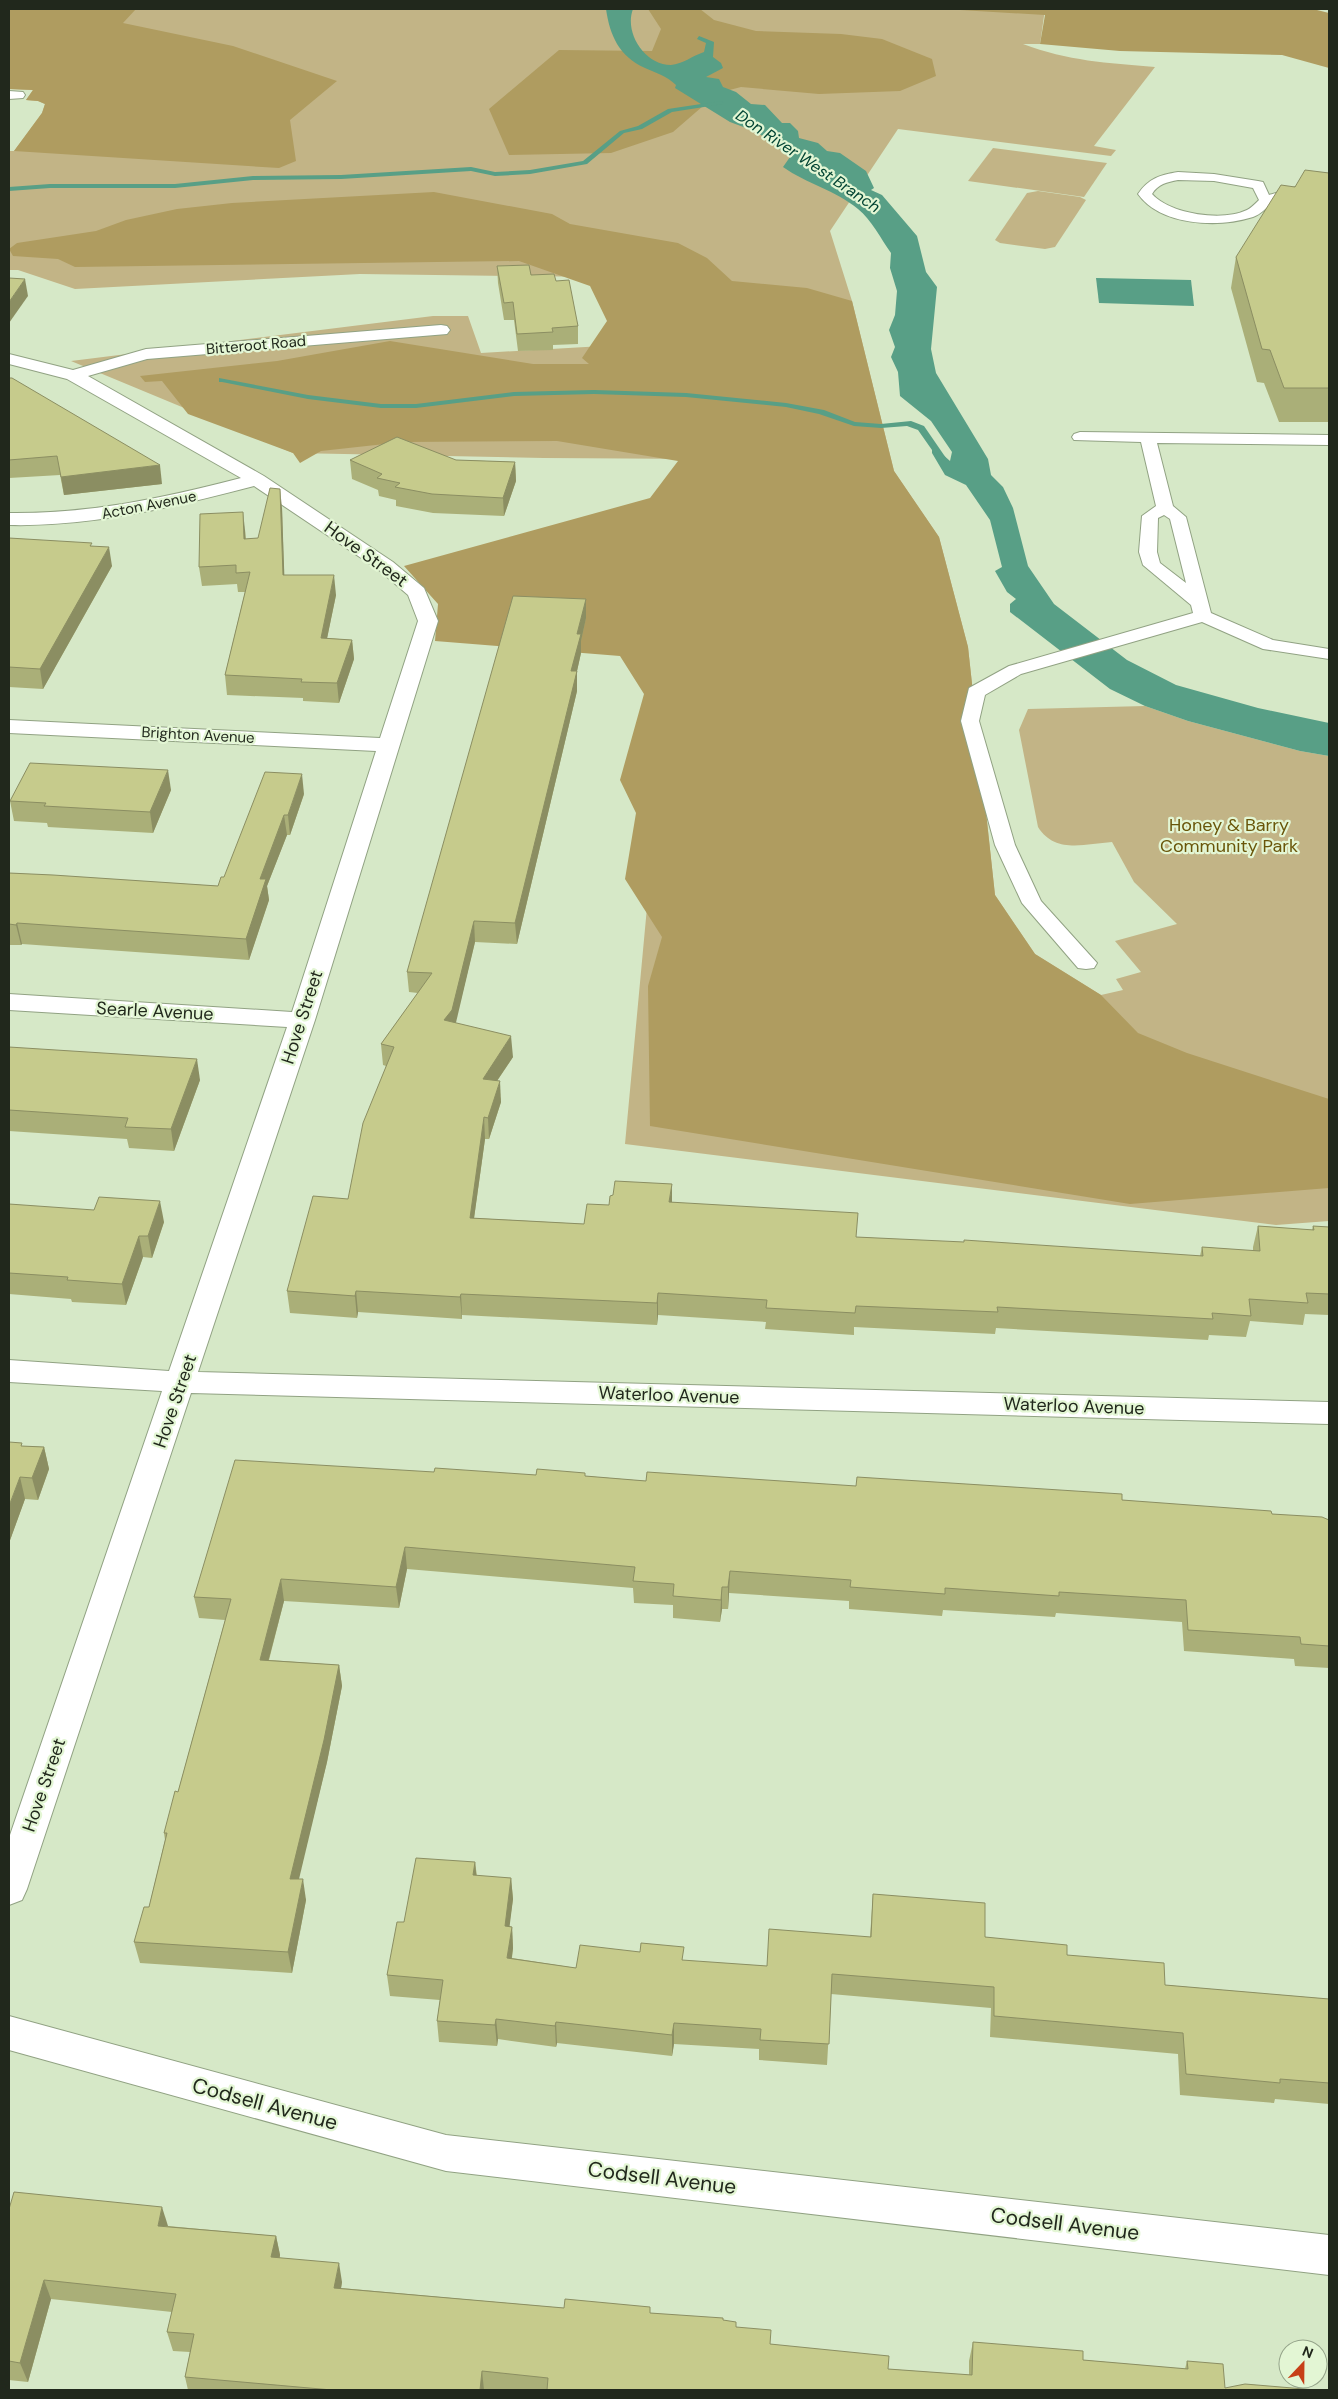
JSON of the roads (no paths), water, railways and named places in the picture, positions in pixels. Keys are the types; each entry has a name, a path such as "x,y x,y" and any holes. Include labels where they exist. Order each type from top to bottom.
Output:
{"street":[{"name":"Bitteroot Road","path":"73,375 146,354 442,330"},
{"name":"Hove Street","path":"9,359 73,375 257,480 386,566 417,592 428,621 302,1020 9,1889"},
{"name":"Acton Avenue","path":"9,519 38,521 114,514 257,480"},
{"name":"Brighton Avenue","path":"9,726 388,745"},
{"name":"Searle Avenue","path":"9,1002 302,1020"},
{"name":"Waterloo Avenue","path":"9,1372 181,1382 1329,1413"},
{"name":"Codsell Avenue","path":"9,2033 446,2153 1329,2254"}],"lane":[{"path":"1296,191 1266,201 1261,208 1250,214 1234,217 1195,217 1160,208 1149,201 1145,194 1147,187 1155,180 1169,177 1222,178 1312,192"},
{"path":"1258,185 1266,201"},
{"path":"1080,437 1329,440"},
{"path":"1148,439 1165,508 1178,518 1201,609"},
{"path":"1165,508 1150,516 1148,552 1152,565 1201,609 1268,645 1329,654"},
{"path":"1086,963 1032,903 1005,845 970,721 976,692 1016,670 1201,609"}],"water":[{"name":"Don River West Branch","path":"606,9 633,9 631,27 634,37 645,53 661,64 671,65 684,62 704,52 706,43 697,39 699,36 714,42 713,57 721,63 723,68 706,77 719,79 723,87 736,92 751,104 765,105 782,123 790,123 798,131 799,138 818,143 827,151 840,153 866,171 874,188 871,190 882,195 917,236 926,272 937,287 931,349 936,373 988,459 991,475 1003,487 1013,508 1028,566 1054,604 1127,660 1176,685 1258,708 1329,723 1329,756 1300,751 1188,721 1145,706 1110,689 1010,612 1010,604 1016,599 1007,592 995,571 1002,567 990,520 966,485 945,475 932,453 932,445 950,461 952,452 931,421 900,396 898,372 891,357 895,347 889,330 895,315 897,291 890,268 891,253 876,230 863,213 849,202 783,167 790,157 757,132 730,122 675,88 676,85 669,79 628,58 613,36"},
{"path":"1096,278 1191,280 1194,306 1099,303"}],"waterway":[{"path":"9,189 50,186 175,186 253,178 341,177 471,169 495,174 530,172 585,163 622,132 640,128 670,110 721,103"},
{"path":"222,380 308,397 381,406 416,406 514,394 594,392 686,395 786,405 821,412 854,424 881,426 908,423 921,428 942,458"}],"park label":[{"name":"Honey & Barry Community Park","path":"1229,835"}]}
